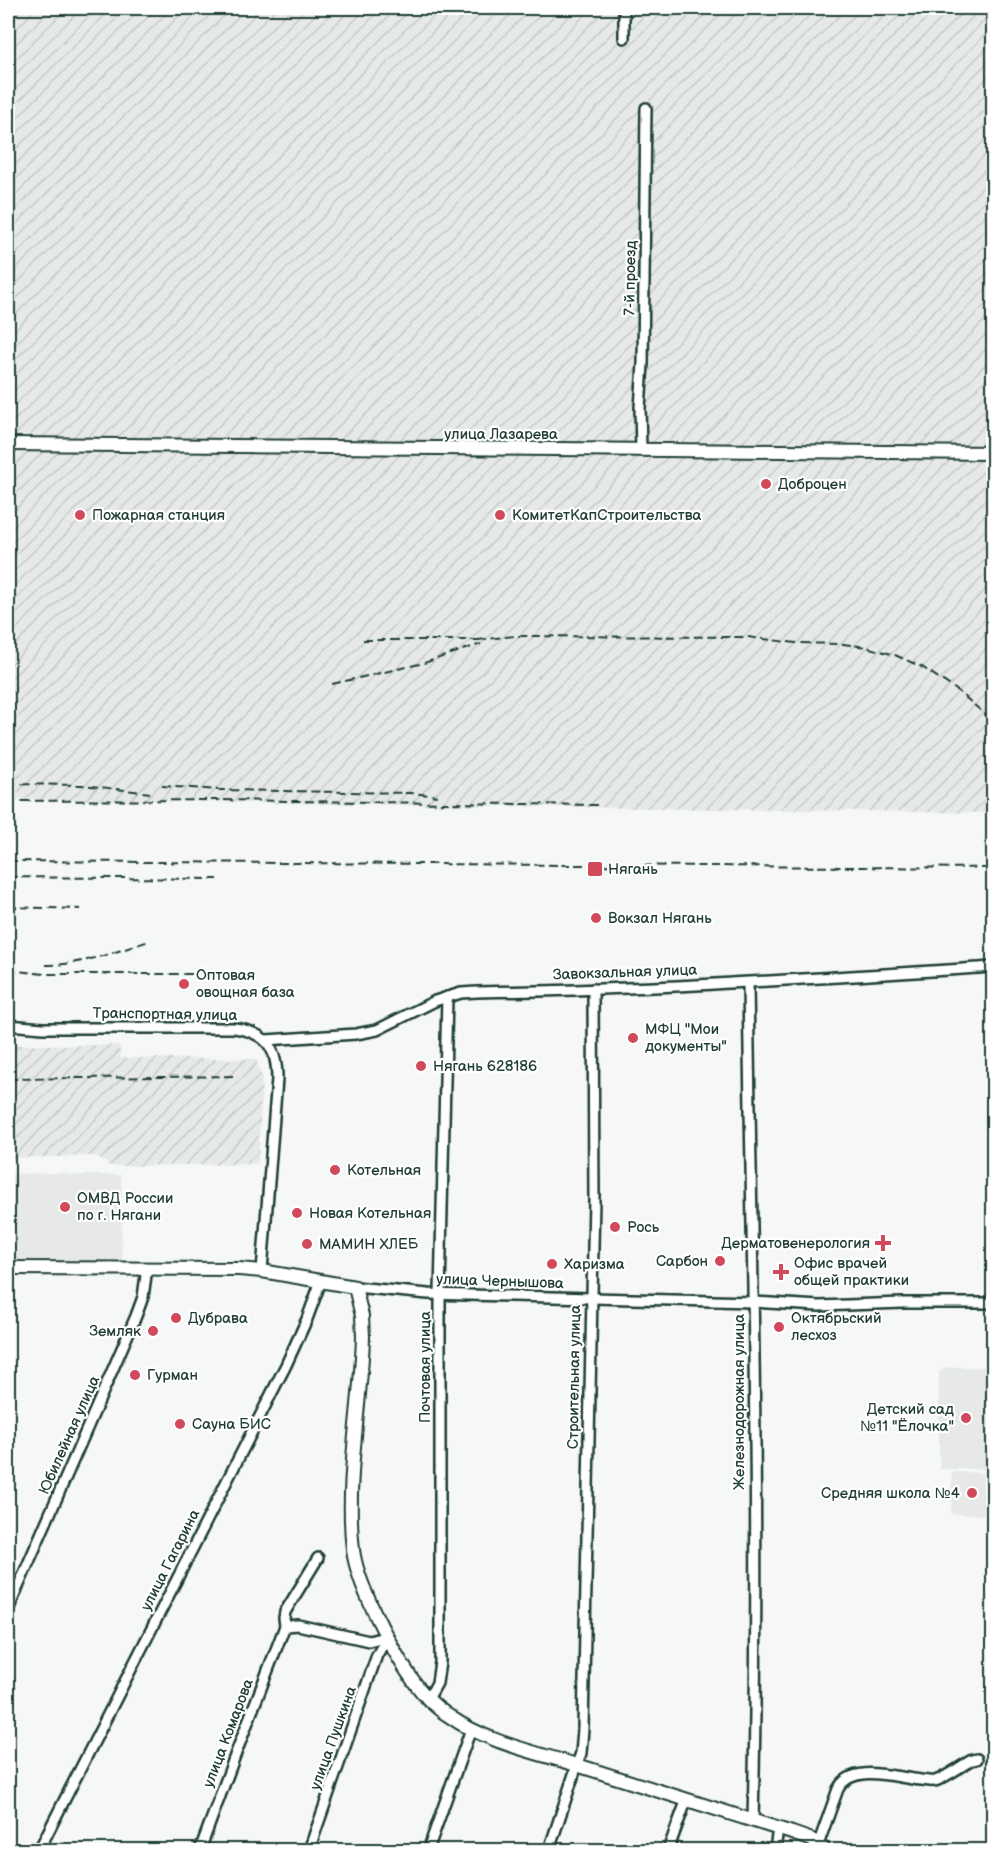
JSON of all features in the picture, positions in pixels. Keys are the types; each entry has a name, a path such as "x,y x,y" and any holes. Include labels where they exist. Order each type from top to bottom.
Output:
{"main road":[{"name":"улица Лазарева","path":"8,444 993,453"},
{"name":"улица Чернышова","path":"8,1268 262,1271 355,1287"},
{"path":"355,1287 362,1316 363,1337 353,1470 352,1541 356,1565 388,1636 428,1699 450,1717 471,1729 508,1744 778,1828 804,1837 821,1848"}],"street":[{"path":"624,8 624,38"},
{"name":"7-й проезд","path":"641,449 646,108"},
{"name":"Завокзальная улица","path":"266,1040 356,1034 377,1030 435,1001 477,992 748,983 993,967"},
{"name":"Железнодорожная улица","path":"748,983 756,1636 753,1820"},
{"name":"Строительная улица","path":"549,1851 581,1753 583,1730 594,1199 593,989"},
{"name":"Почтовая улица","path":"428,1699 437,1683 440,1662 440,1294 447,997"},
{"name":"Транспортная улица","path":"8,1025 43,1028 235,1029 246,1030 266,1040"},
{"path":"262,1271 277,1079 275,1056 266,1040"},
{"name":"Юбилейная улица","path":"8,1610 140,1308 147,1268"},
{"name":"улица Гагарина","path":"39,1851 292,1355 321,1281"},
{"name":"улица Чернышова","path":"355,1287 440,1294 753,1302 837,1307 903,1303 993,1303"},
{"name":"улица Комарова","path":"200,1851 285,1626 285,1612 318,1558"},
{"path":"285,1626 298,1625 369,1641 388,1636"},
{"name":"улица Пушкина","path":"309,1851 377,1655 388,1636"},
{"path":"428,1851 471,1729"},
{"path":"821,1848 838,1789 848,1777 868,1773 936,1781 977,1759"},
{"path":"668,1851 687,1799"},
{"path":"775,1851 778,1828"}],"shaded area":[{"path":"8,8 993,8 993,813 8,799"},
{"path":"8,1045 119,1045 121,1058 256,1059 262,1078 258,1164 111,1166 95,1156 8,1158"},
{"name":"ОМВД России по г. Нягани","path":"66,1173 66,1175 121,1175 122,1262 13,1262 13,1235 8,1234 8,1174"},
{"name":"Детский сад №11 \"Ёлочка\"","path":"947,1367 993,1367 993,1469 939,1469 939,1372"},
{"name":"Средняя школа №4","path":"952,1472 993,1473 993,1515 951,1514"}],"railway":[{"path":"478,640 515,636 747,637 796,643 866,647 895,655 922,667 958,691 994,722"},
{"path":"363,640 487,640"},
{"path":"332,684 424,663 481,644"},
{"path":"8,784 83,785 150,793"},
{"path":"162,786 220,790 411,793 438,796"},
{"path":"8,801 219,800 597,805"},
{"path":"8,861 994,868"},
{"path":"8,877 218,879"},
{"path":"8,907 80,909"},
{"path":"46,965 85,960 149,941"},
{"path":"8,970 44,974 195,974"},
{"path":"8,986 13,988"},
{"path":"8,1079 236,1076"}],"place":[{"name":"Доброцен","path":"766,484"},
{"name":"Пожарная станция","path":"80,515"},
{"name":"КомитетКапСтроительства","path":"500,515"},
{"name":"Нягань","path":"595,869"},
{"name":"Вокзал Нягань","path":"596,918"},
{"name":"Оптовая овощная база","path":"184,984"},
{"name":"МФЦ \"Мои документы\"","path":"633,1038"},
{"name":"Нягань 628186","path":"421,1066"},
{"name":"Котельная","path":"335,1170"},
{"name":"ОМВД России по г. Нягани","path":"65,1207"},
{"name":"Новая Котельная","path":"297,1213"},
{"name":"Рось","path":"615,1227"},
{"name":"Дерматовенерология","path":"883,1243"},
{"name":"МАМИН ХЛЕБ","path":"307,1244"},
{"name":"Сарбон","path":"720,1261"},
{"name":"Харизма","path":"552,1264"},
{"name":"Офис врачей общей практики","path":"781,1272"},
{"name":"Дубрава","path":"176,1318"},
{"name":"Октябрьский лесхоз","path":"779,1327"},
{"name":"Земляк","path":"153,1331"},
{"name":"Гурман","path":"135,1375"},
{"name":"Детский сад №11 \"Ёлочка\"","path":"966,1418"},
{"name":"Сауна БИС","path":"180,1424"},
{"name":"Средняя школа №4","path":"972,1493"}]}
